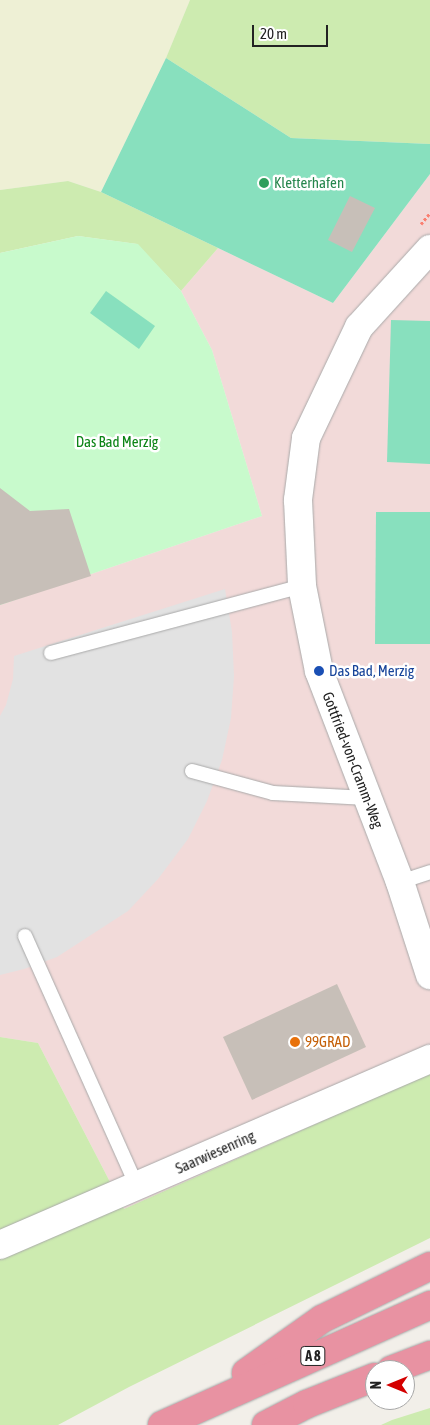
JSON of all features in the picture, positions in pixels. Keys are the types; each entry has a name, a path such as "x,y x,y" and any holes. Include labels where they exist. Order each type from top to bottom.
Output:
{"highway":[{"path":"197,1409 322,1319 430,1266"},
{"name":"A 8","path":"162,1425 430,1304"},
{"path":"415,1361 430,1355"},
{"path":"415,1378 430,1374"},
{"path":"266,1425 307,1404 365,1381"},
{"path":"307,1404 365,1390"}],"street":[{"name":"Gottfried-von-Cramm-Weg","path":"430,249 359,327 306,438 298,500 302,586 319,671 400,882 430,975"},
{"name":"Saarwiesenring","path":"0,1245 430,1059"}],"lane":[{"path":"50,653 302,586"},
{"path":"192,771 273,792 367,798"},
{"path":"400,882 430,872"},
{"path":"25,936 137,1186"}],"shaded area":[{"path":"430,174 430,1073 124,1209 38,1043 0,1037 0,605 262,516 212,350 181,291 218,248 333,303"},
{"path":"225,589 232,632 234,676 231,718 222,760 207,801 188,839 158,879 128,911 57,957 24,969 0,975 0,716 6,705 13,679 14,656"}],"green space":[{"path":"0,0 190,0 166,58 101,192 68,181 0,190"},
{"path":"190,0 430,0 430,144 291,138 166,58"},
{"name":"Kletterhafen","path":"166,58 291,138 430,144 430,174 333,303 101,192"},
{"path":"68,181 101,192 218,248 181,291 137,244 78,236 0,253 0,190"},
{"name":"Das Bad Merzig","path":"78,236 138,244 181,291 212,350 262,516 0,605 0,253"},
{"path":"106,291 155,326 139,349 90,313"},
{"path":"391,320 430,321 430,464 387,462"},
{"path":"376,512 430,512 430,644 375,644"},
{"path":"0,1037 38,1043 124,1209 430,1073 430,1238 129,1387 58,1425 0,1425"},
{"path":"430,1408 430,1425 381,1425 392,1420"}],"building":[{"path":"350,196 375,208 352,252 328,240"},
{"path":"0,488 30,511 69,509 91,576 0,605"},
{"name":"99GRAD","path":"337,984 366,1047 252,1100 223,1037"}],"place":[{"name":"Kletterhafen","path":"264,183"},
{"name":"Das Bad, Merzig","path":"319,671"},
{"name":"99GRAD","path":"295,1042"}]}
